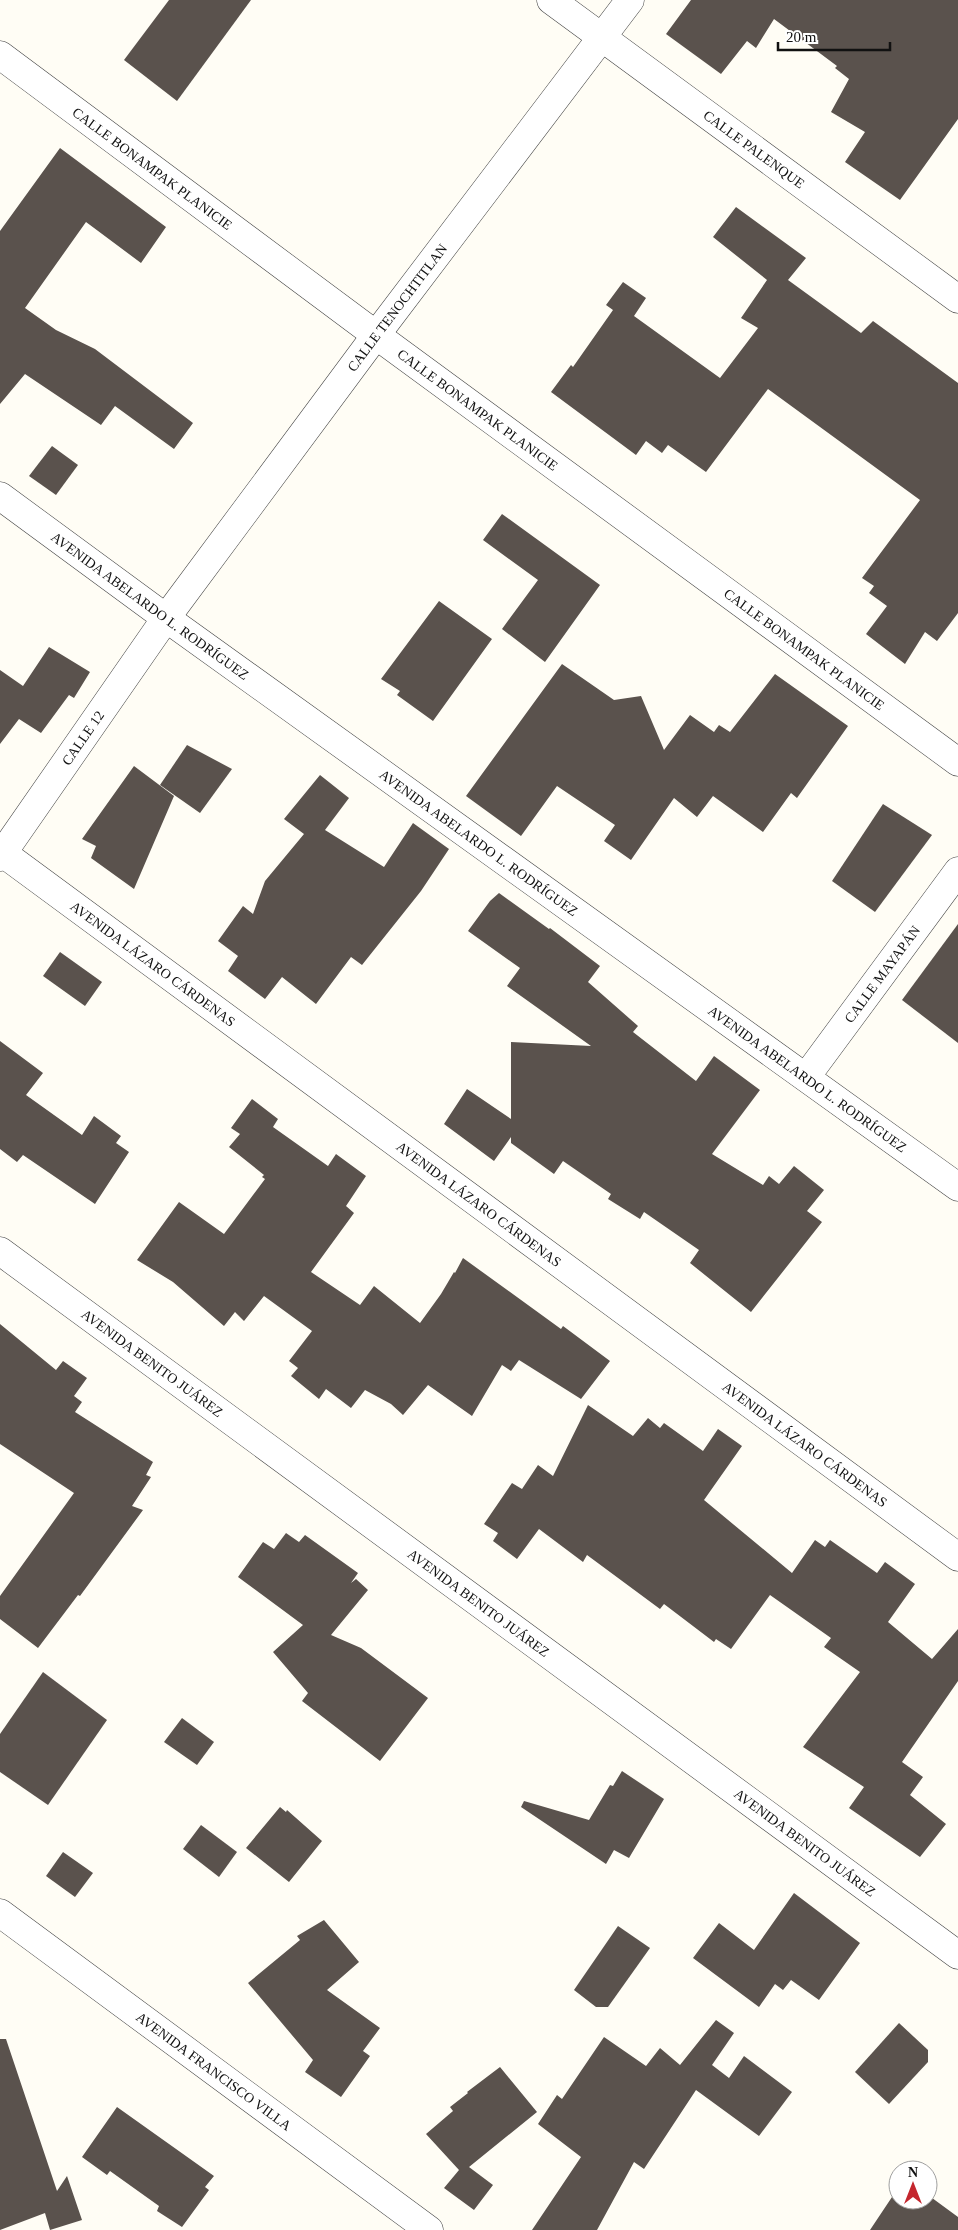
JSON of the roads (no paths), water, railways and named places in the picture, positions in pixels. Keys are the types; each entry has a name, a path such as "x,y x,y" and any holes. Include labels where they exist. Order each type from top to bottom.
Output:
{"street":[{"name":"CALLE PALENQUE","path":"551,0 958,299"},
{"name":"CALLE TENOCHTITLAN","path":"166,618 376,335 630,0"},
{"name":"CALLE BONAMPAK PLANICIE","path":"0,55 376,335 958,762"},
{"name":"AVENIDA ABELARDO L. RODRÍGUEZ","path":"0,496 166,618 958,1187"},
{"name":"CALLE 12","path":"1,854 166,618"},
{"name":"AVENIDA LÁZARO CÁRDENAS","path":"1,854 958,1558"},
{"name":"CALLE MAYAPÁN","path":"806,1077 958,872"},
{"name":"AVENIDA BENITO JUÁREZ","path":"0,1251 958,1955"},
{"name":"AVENIDA FRANCISCO VILLA","path":"0,1913 429,2230"}]}
